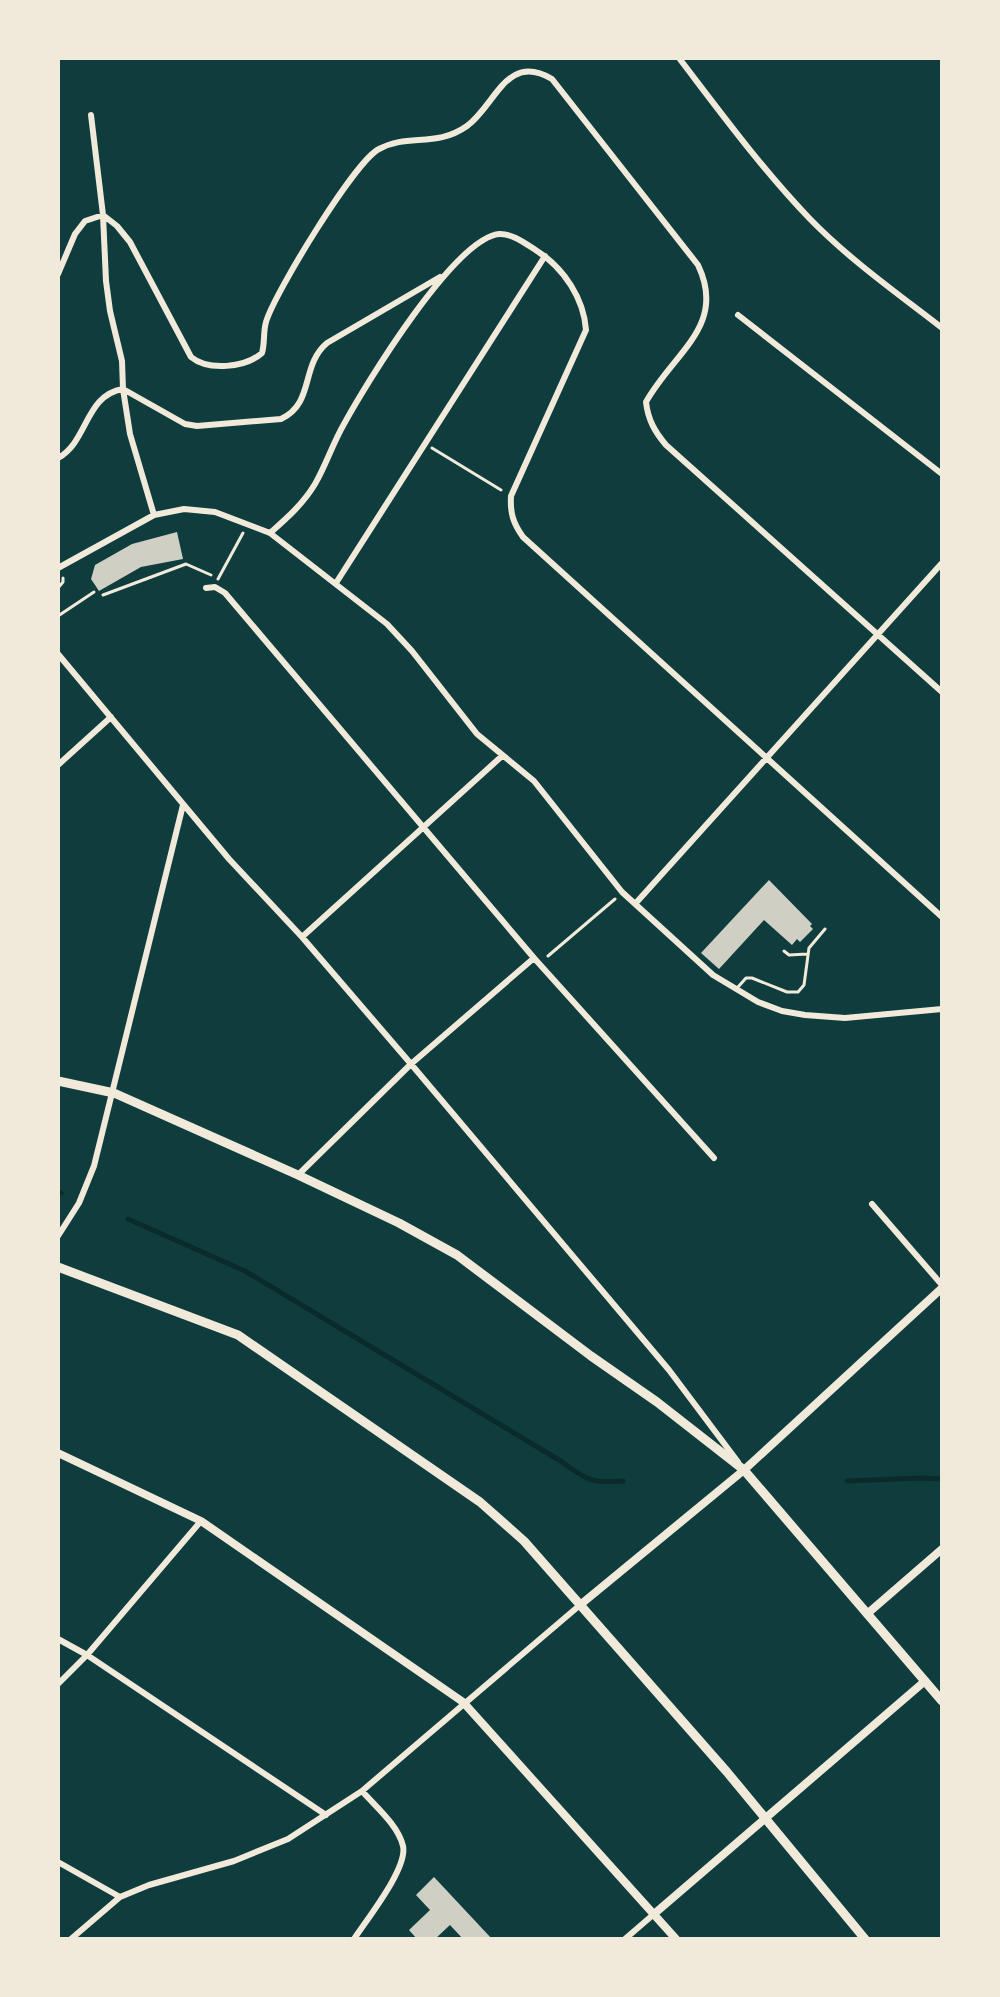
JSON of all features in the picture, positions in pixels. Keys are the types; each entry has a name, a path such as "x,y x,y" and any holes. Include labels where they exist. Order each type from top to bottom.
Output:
{"main road":[{"path":"58,1081 114,1093 298,1175 399,1223 457,1255 744,1470 942,1701"},
{"path":"58,1267 238,1335 480,1502 524,1541 765,1818 865,1939"}],"street":[{"path":"679,58 762,165 811,220 855,262 942,328"},
{"path":"103,215 130,242 191,357 211,367 256,358 262,353 266,323 275,302 320,224 361,165 377,149 396,142 429,141 453,135 470,124 501,85 521,72 537,70 552,79 698,265 707,284 708,299 699,328 646,402 647,414 655,432 942,692"},
{"path":"91,115 103,215 106,281 122,361 123,389 135,456 154,515"},
{"path":"58,274 75,234 85,221 103,215"},
{"path":"270,533 297,510 314,485 343,426 370,381 445,274 477,242 500,234 518,239 545,256 577,294 585,313 586,330 511,496 510,512 514,525 523,537 942,917"},
{"path":"336,583 545,256"},
{"path":"58,458 73,448 97,403 114,390 123,389 185,424 197,426 281,419 300,405 312,360 327,343 445,274"},
{"path":"738,315 942,474"},
{"path":"58,568 154,515 184,509 215,512 270,533 387,624 477,734 534,781 622,892 691,957 736,990 782,1011 805,1015 845,1018 942,1009"},
{"path":"635,904 941,565"},
{"path":"206,588 215,587 225,593 537,961 714,1158"},
{"path":"58,654 229,859 302,937 669,1370 744,1470"},
{"path":"58,765 111,717"},
{"path":"302,937 502,756"},
{"path":"58,1236 79,1203 94,1166 183,805"},
{"path":"298,1175 411,1064 537,961"},
{"path":"71,1939 120,1897 149,1885 234,1861 288,1839 362,1791 463,1702 744,1470 942,1286 872,1204"},
{"path":"58,1453 201,1521 463,1702 676,1939"},
{"path":"58,1684 87,1655 201,1521"},
{"path":"867,1614 942,1549"},
{"path":"58,1639 87,1655 326,1815"},
{"path":"625,1939 925,1681"},
{"path":"354,1939 403,1864 404,1848 396,1830 362,1791"},
{"path":"58,1862 120,1897"}],"lane":[{"path":"58,616 94,592"},
{"path":"736,990 749,977 787,992 798,992 804,985 809,948 825,929"},
{"path":"784,951 789,955 807,954"}],"path":[{"path":"425,444 511,496"},
{"path":"94,592 97,597 186,564 218,579 248,524"},
{"path":"537,961 622,892"}],"building":[{"path":"177,532 183,559 141,567 99,591 91,579 95,565 132,544"},
{"path":"769,880 812,924 813,929 800,942 797,939 792,945 764,920 719,969 701,953"},
{"path":"434,1877 492,1939 463,1939 450,1925 435,1939 417,1939 409,1930 430,1910 416,1895"}],"waterway":[{"path":"128,1219 245,1271 582,1476 602,1482 623,1481"},
{"path":"847,1481 942,1479"}]}
